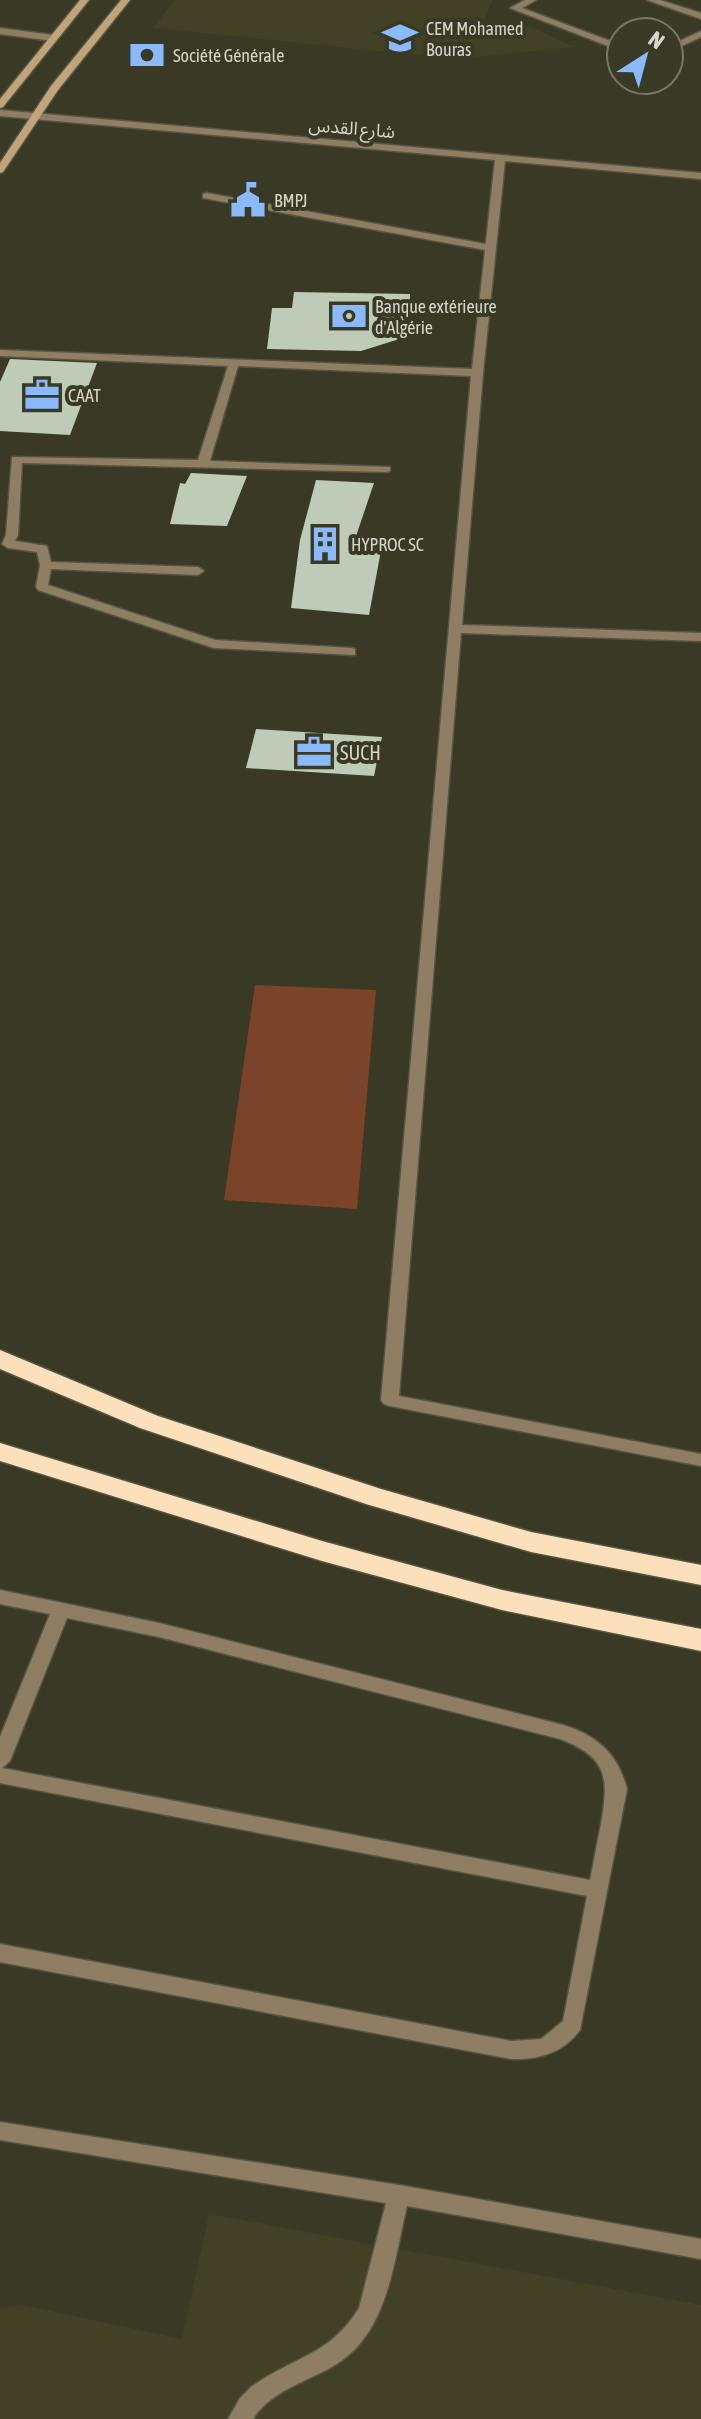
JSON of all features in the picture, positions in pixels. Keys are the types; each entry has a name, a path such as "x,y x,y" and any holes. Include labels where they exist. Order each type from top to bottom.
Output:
{"highway":[{"path":"0,1359 149,1422 375,1497 531,1542 701,1575"},
{"path":"0,1452 322,1551 487,1596 701,1640"}],"main road":[{"path":"0,105 85,0"},
{"path":"0,170 36,116 126,0"}],"street":[{"path":"532,0 514,8 605,42"},
{"path":"651,0 701,16"},
{"path":"0,31 53,38"},
{"name":"شارع القدس","path":"0,113 701,176"},
{"path":"500,158 477,373 390,1400 701,1460"},
{"path":"207,196 491,248"},
{"path":"0,353 477,373"},
{"path":"203,464 234,363"},
{"path":"351,652 214,644 42,587 46,565 43,549 8,544 12,535 16,459 386,469"},
{"path":"46,565 198,571"},
{"path":"455,629 701,637"},
{"path":"0,1597 159,1630 581,1738 607,1760 615,1774 617,1789 573,2024 555,2043 527,2051 0,1953"},
{"path":"0,1761 61,1610"},
{"path":"0,1775 598,1890"},
{"path":"0,2131 399,2195 701,2249"},
{"path":"240,2419 256,2396 274,2383 336,2352 362,2325 370,2311 399,2195"}],"shaded area":[{"name":"CEM Mohamed Bouras","path":"174,0 493,0 483,21 528,26 575,47 455,59 153,28"},
{"path":"255,985 376,990 357,1209 224,1200"},
{"path":"209,2214 701,2305 701,2419 0,2419 0,2307 22,2305 182,2339"}],"building":[{"name":"Banque extérieure d'Algérie","path":"294,292 410,294 409,336 361,351 267,349 272,308 292,308"},
{"name":"CAAT","path":"10,359 97,363 70,435 0,431 0,382"},
{"path":"191,473 247,476 227,526 170,524 180,483 185,484"},
{"path":"316,480 374,483 353,545 382,545 369,615 291,608 300,540"},
{"name":"SUCH","path":"256,729 382,737 374,776 246,768"}],"place":[{"name":"CEM Mohamed Bouras","path":"400,38"},
{"name":"Société Générale","path":"147,55"},
{"name":"BMPJ","path":"248,200"},
{"name":"Banque extérieure d'Algérie","path":"349,316"},
{"name":"CAAT","path":"42,395"},
{"name":"HYPROC SC","path":"325,544"},
{"name":"SUCH","path":"314,752"}]}
